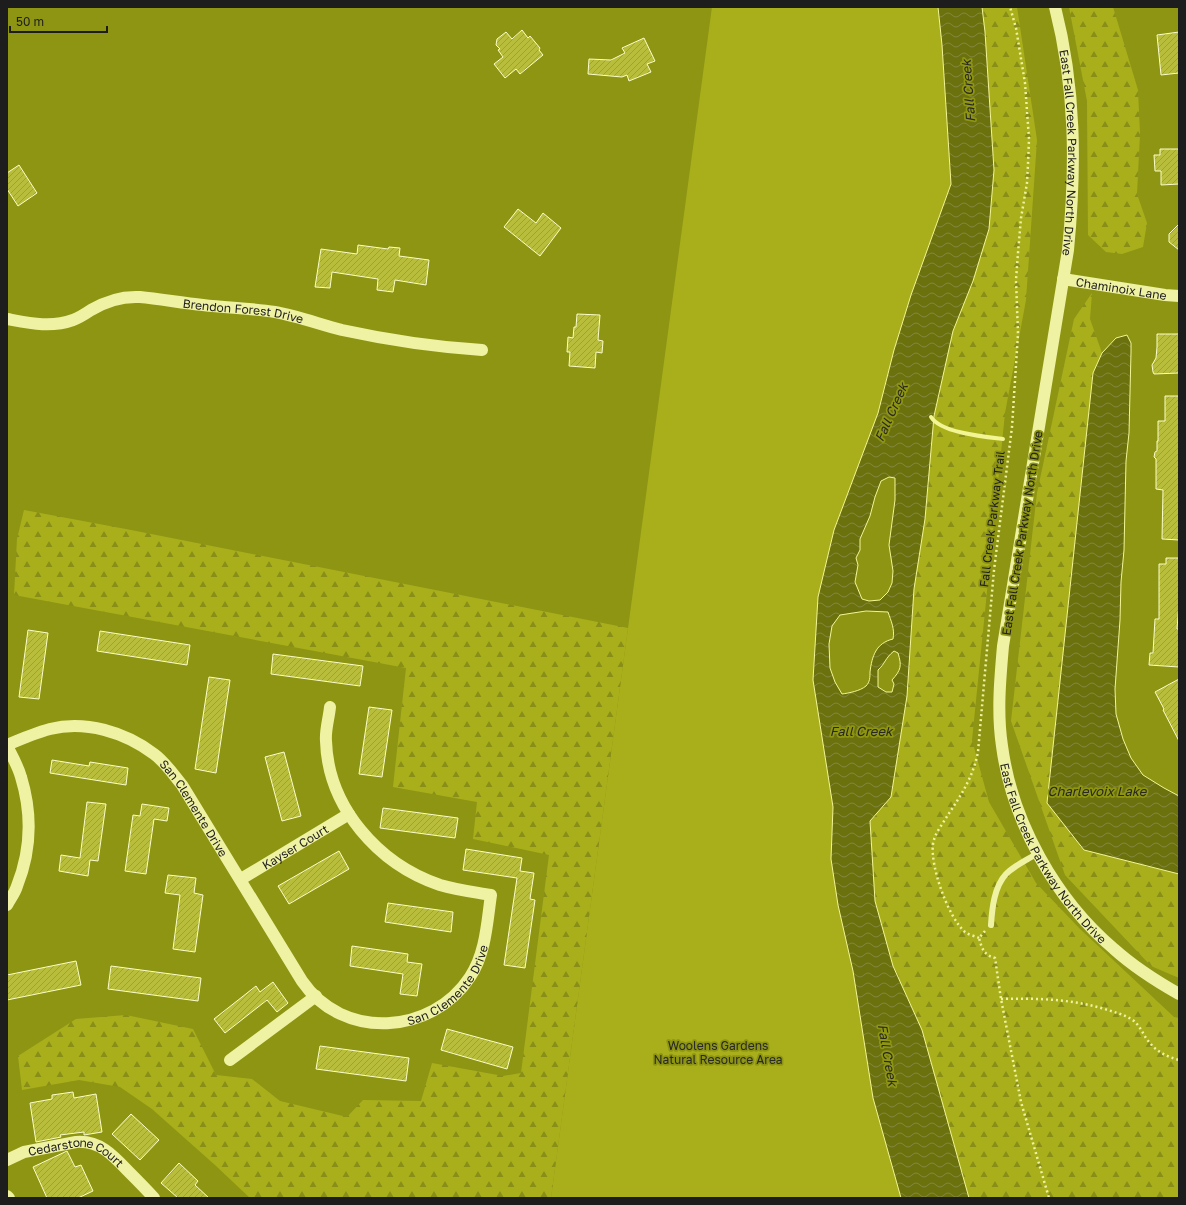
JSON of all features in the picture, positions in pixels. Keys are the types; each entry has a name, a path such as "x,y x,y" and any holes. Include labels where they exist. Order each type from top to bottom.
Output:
{"street":[{"name":"East Fall Creek Parkway North Drive","path":"1055,7 1062,33 1068,72 1073,123 1073,201 1068,250 1003,646 1000,691 1002,747 1006,771 1018,811 1038,853 1064,896 1109,945 1142,971 1179,994"},
{"name":"Chaminoix Lane","path":"1063,279 1165,296 1179,296"},
{"name":"Brendon Forest Drive","path":"7,320 43,325 60,324 76,319 100,305 111,301 122,298 139,297 273,312 293,316 325,326 392,340 482,350"},
{"path":"330,707 326,739 329,769 335,787 349,814"},
{"name":"San Clemente Drive","path":"7,746 33,734 50,729 75,726 111,732 138,743 158,758 175,775 241,879 302,981 316,996 328,1006 344,1015 372,1022 403,1022 426,1015 446,1003 459,990 476,966 485,937 491,895 444,886 411,872 376,847 349,814"},
{"path":"7,746 21,777 27,801 29,824 24,865 17,888 7,905"},
{"name":"Kayser Court","path":"241,879 349,814"},
{"path":"230,1060 316,996"},
{"name":"Cedarstone Court","path":"7,1160 24,1152 80,1142 92,1143 111,1153 154,1198"}],"lane":[{"path":"991,926 995,897 1003,878 1015,867 1038,853"}],"path":[{"name":"Fall Creek Parkway Trail","path":"1010,7 1016,28 1025,83 1029,139 1027,183 1021,218 1016,280 1018,334 1012,427 994,570 978,752 975,766 967,786 935,837 933,854 941,888 952,914 966,933 979,938 982,950 986,954 995,958 1001,999 1021,1102 1049,1198"},
{"path":"1001,999 1055,1000 1095,1006 1122,1014 1134,1021 1150,1044 1160,1052 1179,1060"}],"green space":[{"name":"Woolens Gardens Natural Resource Area","path":"712,7 938,7 942,45 951,184 911,295 894,350 878,413 834,530 818,597 813,680 833,807 831,859 838,905 853,971 873,1098 901,1198 551,1198"},
{"path":"982,7 1017,7 1037,140 1026,300 1005,413 972,740 989,802 1036,883 1080,929 1174,1017 1179,1018 1179,1198 969,1198 922,1030 893,966 875,901 870,821 891,797 907,696 914,589 925,519 934,416 953,331 973,281 989,229 994,170"},
{"path":"1069,7 1113,7 1138,90 1140,134 1137,194 1147,223 1143,247 1122,254 1106,252 1088,235 1087,101"},
{"path":"1092,293 1090,319 1102,353 1093,373 1047,803 1084,850 1179,874 1179,978 1151,966 1065,875 1011,721 1037,493 1074,319"},
{"path":"24,510 628,628 551,1198 250,1198 152,1109 120,1087 79,1080 22,1090 18,1056 76,1019 126,1015 193,1029 216,1075 252,1079 280,1101 347,1117 363,1100 421,1101 432,1063 503,1076 521,1073 549,855 473,839 477,802 393,787 406,668 14,595 17,539"}],"water":[{"name":"Fall Creek","path":"938,7 982,7 994,170 989,229 973,281 953,331 934,416 925,519 914,589 907,696 891,797 870,821 875,901 893,966 922,1030 969,1198 901,1198 873,1098 853,971 838,905 831,859 833,807 813,680 818,597 834,530 878,413 894,350 911,295 951,184 942,45","holes":["889,477 895,478 895,500 889,545 893,571 892,583 888,592 880,600 869,601 862,599 855,582 858,565 856,558 860,550 860,539 870,516 881,481","866,611 888,612 893,632 893,639 887,641 876,651 872,661 870,679 866,686 864,688 842,694 835,682 830,668 829,644 832,626 840,615","894,651 898,653 900,668 892,680 894,684 892,692 886,692 878,687 878,670"]},
{"name":"Charlevoix Lake","path":"1127,335 1131,343 1129,433 1126,461 1124,550 1115,689 1116,714 1123,739 1131,758 1143,775 1179,796 1179,874 1084,850 1047,803 1093,373 1102,353 1116,338"}],"building":[{"path":"522,30 528,38 530,36 540,48 539,50 543,55 520,74 516,69 505,78 494,64 503,57 498,50 500,49 496,45 497,39 506,32 512,39"},
{"path":"1179,32 1179,73 1161,75 1157,35"},
{"path":"644,38 655,61 647,64 651,72 629,81 627,75 622,77 588,74 589,59 611,60 625,53 622,48"},
{"path":"1160,149 1179,149 1179,184 1161,185 1161,171 1155,171 1154,155 1160,155"},
{"path":"19,165 37,193 18,206 7,189 7,173"},
{"path":"518,209 536,223 543,213 561,228 540,256 504,227"},
{"path":"1179,224 1179,250 1169,242 1169,234"},
{"path":"358,245 388,249 389,247 400,248 399,256 429,260 426,285 395,280 393,292 377,290 378,279 332,272 330,288 315,287 321,249 357,254"},
{"path":"577,314 600,315 598,340 603,341 602,353 596,352 595,368 569,366 570,352 567,352 568,337 573,338"},
{"path":"1157,334 1179,334 1179,373 1154,374 1152,365 1156,358"},
{"path":"1165,396 1179,396 1179,540 1162,539 1163,490 1156,489 1156,459 1154,457 1155,452 1157,451 1158,421 1165,421"},
{"path":"1166,558 1179,558 1179,604 1177,629 1179,629 1179,667 1149,665 1150,653 1153,653 1155,619 1159,619 1159,564 1166,564"},
{"path":"28,630 48,633 39,699 19,697"},
{"path":"100,631 190,645 187,665 97,651"},
{"path":"273,654 363,666 360,686 271,674"},
{"path":"209,677 230,680 216,773 195,769"},
{"path":"1179,679 1179,741 1155,692"},
{"path":"369,707 392,710 382,777 359,774"},
{"path":"284,752 301,816 282,821 265,757"},
{"path":"52,760 89,766 90,762 128,768 126,785 50,773"},
{"path":"87,802 106,804 98,861 90,860 88,876 59,871 61,855 80,858"},
{"path":"142,804 169,808 167,821 154,819 146,874 125,871 133,815 140,816"},
{"path":"383,808 458,818 455,838 380,828"},
{"path":"466,849 522,858 520,871 534,873 530,899 535,900 525,968 504,965 517,878 463,870"},
{"path":"339,851 349,869 289,904 278,886"},
{"path":"168,875 196,878 194,893 203,895 195,952 173,949 180,895 165,893"},
{"path":"388,903 453,912 451,932 385,922"},
{"path":"352,946 408,954 407,962 422,964 417,996 400,994 403,974 350,966"},
{"path":"76,961 81,985 7,1000 7,975"},
{"path":"111,966 201,978 198,1001 108,989"},
{"path":"273,982 288,1003 277,1012 267,1000 225,1033 214,1019 256,986 260,992"},
{"path":"447,1029 513,1047 507,1069 441,1050"},
{"path":"320,1046 409,1058 406,1081 316,1069"},
{"path":"73,1092 74,1098 96,1094 102,1132 84,1135 84,1132 60,1135 61,1137 36,1142 30,1103 52,1099 52,1095"},
{"path":"131,1114 159,1140 140,1160 112,1134"},
{"path":"67,1151 75,1167 81,1165 93,1191 78,1198 47,1198 33,1167"},
{"path":"179,1163 198,1181 195,1185 209,1198 178,1198 161,1183"}],"waterway":[{"path":"931,417 944,427 964,433 1003,439"}]}
